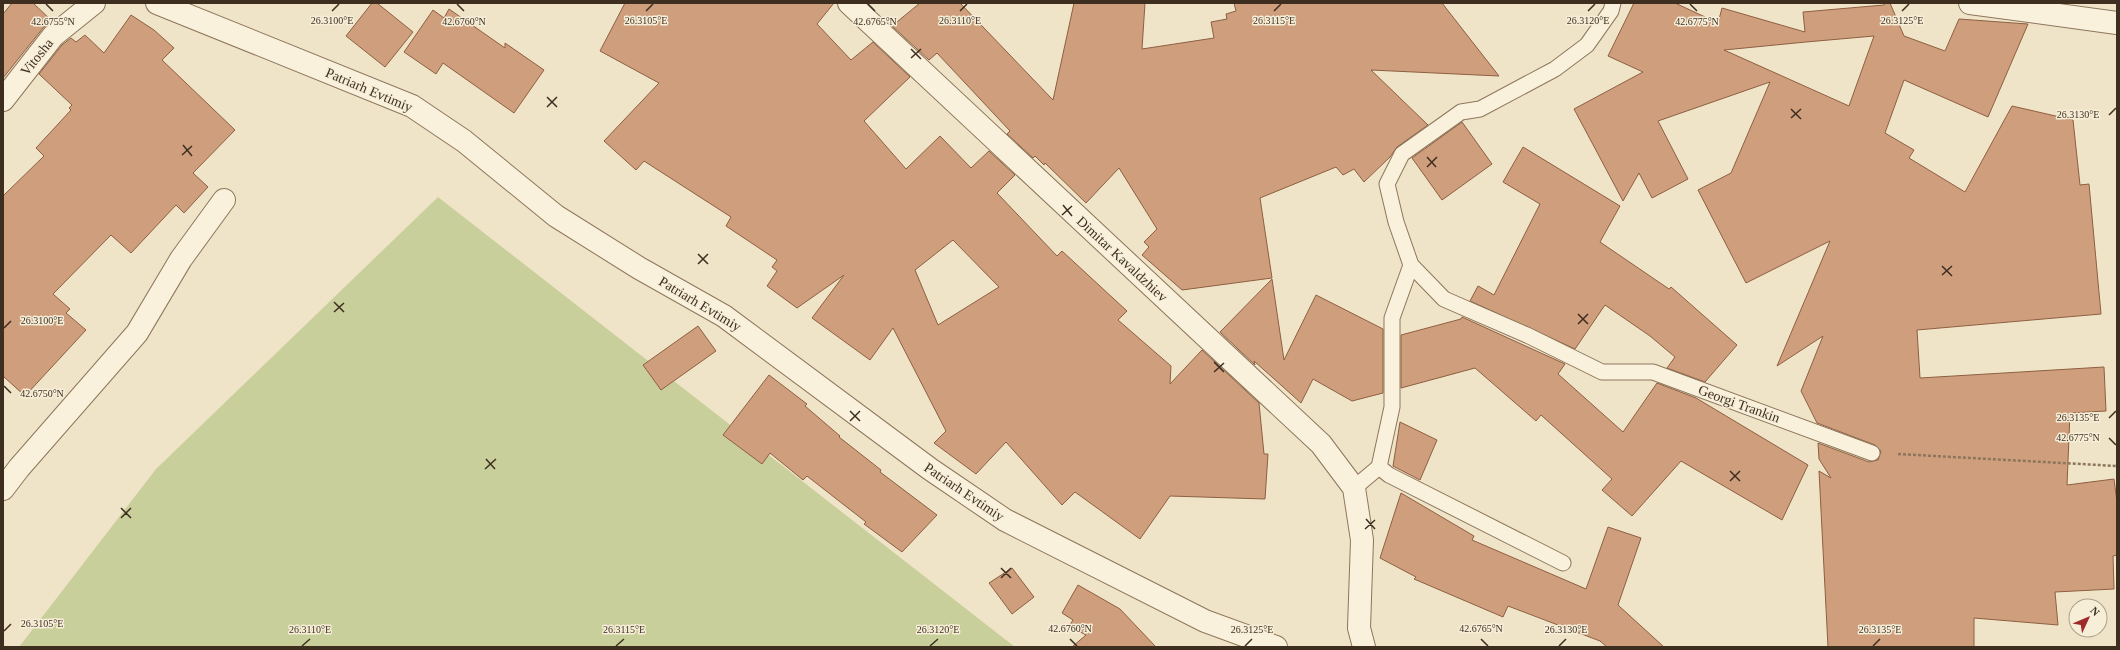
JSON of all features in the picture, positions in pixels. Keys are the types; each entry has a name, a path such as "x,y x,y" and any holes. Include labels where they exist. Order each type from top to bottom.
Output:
{"street":[{"name":"Vitosha","path":"3,100 53,36 94,3"},
{"name":"Patriarh Evtimiy","path":"157,3 412,106 464,141 556,216 639,268 724,316 930,469 1005,520 1205,621 1276,647"},
{"name":"Dimitar Kavaldzhiev","path":"849,3 1321,444 1354,488"},
{"path":"1970,3 2117,23"},
{"path":"3,489 19,468 137,333 180,259 224,200"},
{"path":"1354,488 1362,540 1359,628 1364,647"}],"lane":[{"path":"1354,488 1379,467 1392,407 1392,318 1411,265 1396,222 1387,184 1402,154 1461,112 1480,109 1555,69 1587,45 1611,11 1612,3"},
{"name":"Georgi Trankin","path":"1411,265 1444,299 1529,336 1602,372 1652,372 1872,453"},
{"path":"1379,467 1389,475 1563,563"}],"path":[{"path":"1872,453 2117,466"}],"green space":[{"path":"438,197 1015,647 19,647 156,469"}],"building":[{"path":"12,3 33,3 52,21 43,28 3,78 3,14"},
{"path":"372,3 377,3 413,32 385,67 346,36"},
{"path":"625,3 834,3 817,24 851,60 873,42 910,77 864,121 906,169 940,136 971,168 989,151 1015,175 997,193 1057,256 1062,251 1127,311 1118,320 1171,366 1170,384 1202,350 1259,403 1264,454 1268,454 1265,499 1170,496 1140,539 1075,492 1062,505 1006,442 976,474 934,443 946,431 893,328 870,360 812,318 844,275 797,308 767,286 777,271 772,267 777,260 726,226 731,217 644,161 636,170 604,141 659,83 600,51","holes":["953,240 999,287 938,325 915,270"]},
{"path":"920,3 960,3 1053,100 1074,3 1145,3 1142,49 1214,38 1211,22 1227,19 1226,14 1236,11 1234,3 1442,3 1499,76 1371,70 1428,125 1397,147 1390,157 1364,182 1354,169 1343,175 1336,167 1260,198 1272,278 1182,290 1142,255 1149,247 1144,242 1157,229 1119,168 1086,203 1045,163 1044,165 1035,156 1033,158 1007,134 1010,131 937,53 929,60 892,26"},
{"path":"1634,3 1675,3 1718,23 1722,8 1805,32 1803,12 1884,5 1885,3 1890,3 1904,36 1945,51 1959,19 2028,24 1988,117 1904,80 1885,133 1914,150 1909,158 1965,192 2012,106 2073,120 2080,185 2089,184 2101,314 1917,330 1920,378 2104,367 2106,411 2070,413 2067,485 2114,479 2117,502 2117,555 2113,556 2114,589 2055,592 2058,625 1974,618 1974,647 1828,647 1819,471 1831,478 1819,459 1818,443 1869,462 1878,460 1881,451 1875,445 1817,423 1801,391 1823,336 1777,366 1830,241 1746,283 1698,190 1731,173 1770,82 1658,121 1688,179 1652,198 1639,173 1623,201 1574,109 1643,72 1608,56","holes":["1874,36 1849,106 1724,50"]},
{"path":"449,9 505,48 505,43 544,70 514,113 443,63 436,74 404,52 433,10 444,18"},
{"path":"131,15 154,30 174,48 162,60 235,130 193,173 208,187 184,213 176,205 131,253 111,235 53,294 70,309 66,313 86,330 25,396 3,376 3,196 44,156 36,148 71,110 69,108 72,105 39,74 62,45 71,38 76,42 85,35 104,53"},
{"path":"1462,122 1492,164 1442,200 1412,158"},
{"path":"1523,147 1620,206 1600,242 1669,289 1671,287 1737,345 1705,382 1667,368 1675,357 1650,336 1605,305 1575,349 1470,301 1478,286 1494,295 1540,204 1503,182"},
{"path":"1272,279 1284,360 1316,295 1383,329 1383,393 1352,401 1313,379 1301,403 1254,361 1255,365 1220,332"},
{"path":"1462,317 1565,364 1558,374 1623,432 1657,383 1696,398 1808,465 1782,520 1681,461 1632,516 1602,490 1612,479 1541,415 1536,421 1475,368 1401,388 1401,335 1461,319"},
{"path":"698,326 716,351 661,390 643,365"},
{"path":"769,375 807,404 805,406 840,436 839,437 881,470 880,472 937,515 902,552 864,524 866,522 807,476 803,480 770,453 762,464 723,435"},
{"path":"1400,422 1437,440 1420,480 1393,466"},
{"path":"1401,493 1474,536 1472,540 1586,589 1608,527 1641,538 1618,605 1664,647 1607,647 1600,641 1508,606 1503,617 1414,579 1416,577 1380,558"},
{"path":"1012,568 1034,597 1012,614 989,583"},
{"path":"1078,585 1120,609 1156,647 1072,647 1086,635 1069,626 1073,620 1062,613"}]}
